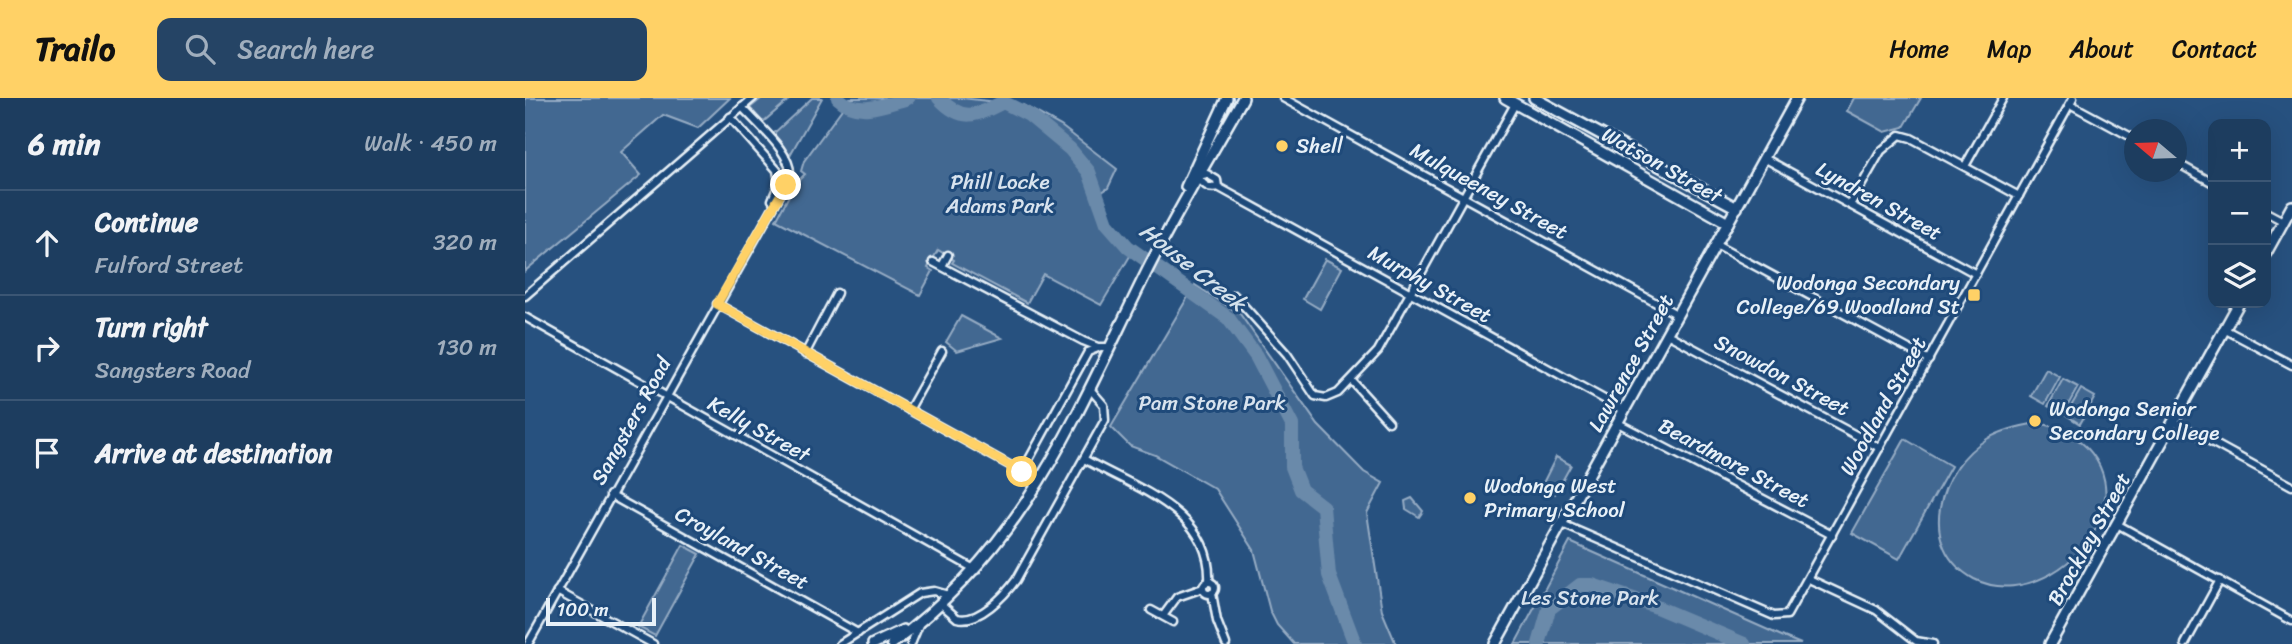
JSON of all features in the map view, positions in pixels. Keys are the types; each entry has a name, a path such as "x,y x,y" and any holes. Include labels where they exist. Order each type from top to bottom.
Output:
{"main road":[{"name":"Watson Street","path":"1505,98 1517,101 1539,117 1728,223"},
{"name":"Watson Street","path":"1534,98 1737,208"},
{"name":"Lawrence Street","path":"1495,644 1796,98"},
{"path":"873,644 890,643 950,596 975,570 1037,487 1090,389 1106,348 1158,250 1206,151 1226,99 1242,101 1206,151"},
{"path":"1539,117 1546,104"},
{"path":"1699,206 1707,191"},
{"path":"2271,245 2289,215"},
{"name":"Brockley Street","path":"2050,644 2236,308"}],"street":[{"path":"525,296 753,98"},
{"name":"Mulqueeney Street","path":"1283,98 1678,316"},
{"path":"1965,166 2003,98"},
{"path":"1234,295 1287,354 1315,396 1326,398 1338,393 1378,351 1517,101"},
{"path":"2072,101 2124,133"},
{"name":"Woodland Street","path":"1562,524 1782,617 1791,610 2072,101"},
{"name":"Sangsters Road","path":"528,644 766,215 789,179 791,167 784,155 742,107"},
{"name":"Sangsters Road","path":"730,117 777,172 778,185 766,215"},
{"path":"1850,205 1881,151 1900,135 2019,196"},
{"name":"Lyndren Street","path":"1764,158 1976,274"},
{"path":"2187,169 2211,182"},
{"name":"Murphy Street","path":"1194,174 1201,183 1213,189 1218,187 1625,410"},
{"path":"2271,213 2289,215"},
{"path":"1716,245 1929,360"},
{"path":"942,266 948,255"},
{"path":"933,262 1083,341 1106,348"},
{"path":"805,354 838,293"},
{"path":"717,304 1022,472 1037,487"},
{"name":"Kelly Street","path":"525,317 975,570"},
{"path":"2224,329 2292,365"},
{"name":"Snowdon Street","path":"1667,334 1880,447"},
{"path":"1083,341 1087,349 1085,357"},
{"path":"1022,472 1085,357 1092,349 1106,348"},
{"path":"909,410 942,351"},
{"path":"1352,381 1389,422"},
{"path":"941,604 954,617 965,620 1006,593 1106,416 1103,403 1090,389"},
{"path":"2173,421 2292,486"},
{"name":"Beardmore Street","path":"1618,423 1832,535"},
{"path":"1084,459 1184,516 1206,550 1209,582 1215,587 1212,593 1217,621 1226,644"},
{"path":"1022,472 1044,476"},
{"name":"Croyland Street","path":"610,495 858,633"},
{"path":"2117,524 2292,621"},
{"path":"1809,579 1876,610 1918,642 1933,644"},
{"path":"2185,644 2220,580"},
{"path":"1163,616 1177,597 1203,588 1209,582"},
{"path":"1203,588 1205,593 1212,593"},
{"path":"557,591 653,644"},
{"path":"840,644 920,593 934,591 950,596"},
{"path":"1151,610 1173,622"},
{"path":"911,644 918,623"}],"green space":[{"path":"525,98 730,98 698,128 663,115 621,152 641,175 525,271"},
{"path":"762,98 791,98 763,122 750,108"},
{"path":"812,98 822,98 790,155 772,135"},
{"name":"Phill Locke Adams Park","path":"850,98 962,98 1023,105 1061,126 1117,169 1108,188 1096,196 1107,223 1133,251 1101,305 1043,274 1027,303 952,263 954,260 938,250 928,268 933,271 920,295 776,220 795,184 805,174 801,171 804,161"},
{"path":"1854,98 1921,98 1904,127 1885,132 1847,111"},
{"path":"1325,259 1342,268 1320,309 1303,299"},
{"name":"Pam Stone Park","path":"1195,285 1240,314 1318,425 1364,472 1383,483 1367,513 1382,611 1396,644 1294,644 1277,625 1270,611 1254,550 1215,489 1155,455 1130,446 1111,427"},
{"path":"961,316 1002,338 957,351 946,342"},
{"path":"2046,369 2060,377 2045,404 2031,396"},
{"path":"2063,379 2078,387 2063,414 2048,406"},
{"path":"2081,389 2095,397 2080,424 2066,415"},
{"path":"2037,423 2068,433 2092,453 2100,466 2104,481 2102,514 2083,548 2051,574 2013,586 1993,585 1974,579 1956,565 1944,548 1939,528 1940,508 1946,488 1956,469 1970,452 1987,439 2011,429"},
{"path":"1905,439 1951,466 1899,559 1852,533"},
{"path":"1556,457 1571,465 1555,494 1541,487"},
{"path":"1412,498 1423,511 1419,517 1406,509 1405,501"},
{"name":"Les Stone Park","path":"1570,542 1784,637 1801,644 1515,644"},
{"path":"683,545 700,554 655,636 638,627"}],"waterway":[{"name":"House Creek","path":"838,98 846,104 863,108 908,98"},
{"name":"House Creek","path":"939,98 962,114 985,111 1003,102 1029,115 1070,149 1089,172 1107,223 1128,247 1228,318 1256,356 1292,425 1292,467 1301,490 1323,507 1329,575 1355,644"},
{"name":"House Creek","path":"1539,644 1549,609 1580,585 1592,585 1654,606 1744,644"}],"place":[{"name":"Shell","path":"1282,146"},
{"name":"Wodonga Secondary College/69 Woodland St","path":"1974,295"},
{"name":"Wodonga Senior Secondary College","path":"2035,421"},
{"name":"Wodonga West Primary School","path":"1470,498"}],"route":[{"path":"786,185 766,215 717,304 1022,472"}]}
